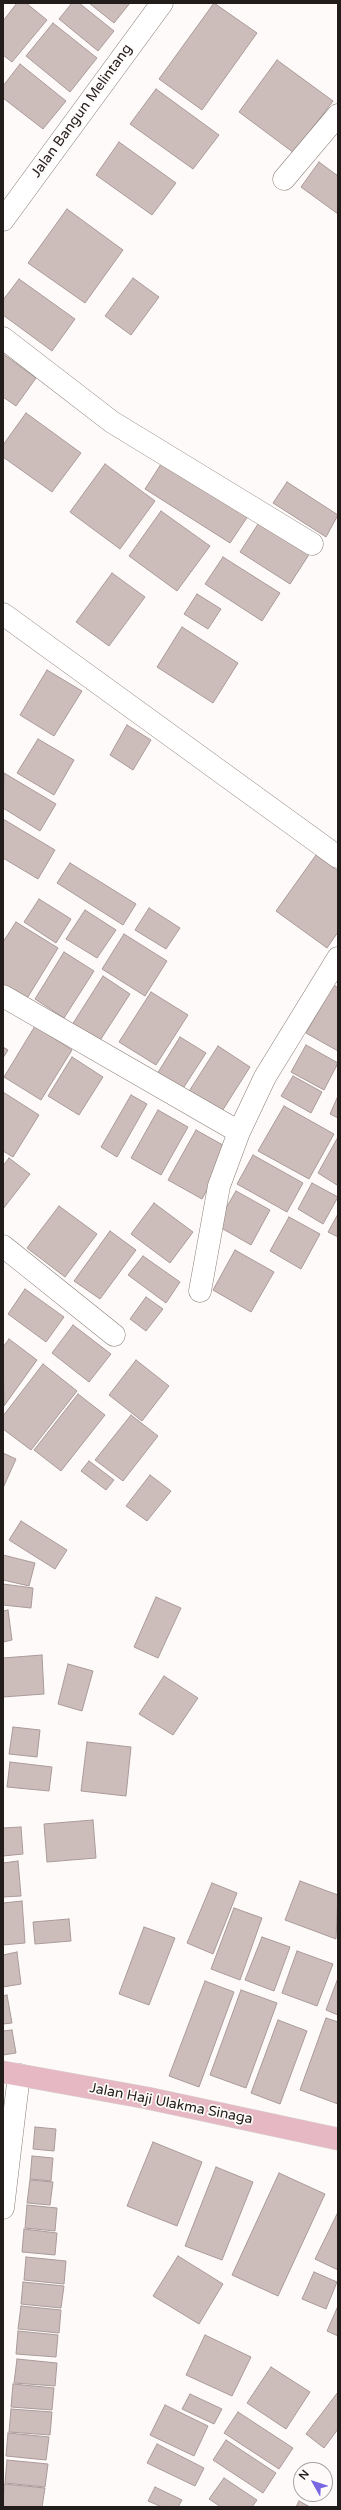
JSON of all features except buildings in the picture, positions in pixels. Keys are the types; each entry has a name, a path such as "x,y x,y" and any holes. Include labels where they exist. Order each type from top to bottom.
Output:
{"main road":[{"name":"Jalan Haji Ulakma Sinaga","path":"11,2074 147,2098 338,2139"}],"street":[{"name":"Jalan Bangun Melintang","path":"3,220 162,3"},
{"path":"284,179 338,114"},
{"path":"3,338 112,422 312,544"},
{"path":"3,614 338,857"},
{"path":"200,1291 218,1186 239,1132 265,1077 338,958"},
{"path":"3,996 239,1132"},
{"path":"3,1246 114,1335"},
{"path":"3,2208 11,2074"}]}
